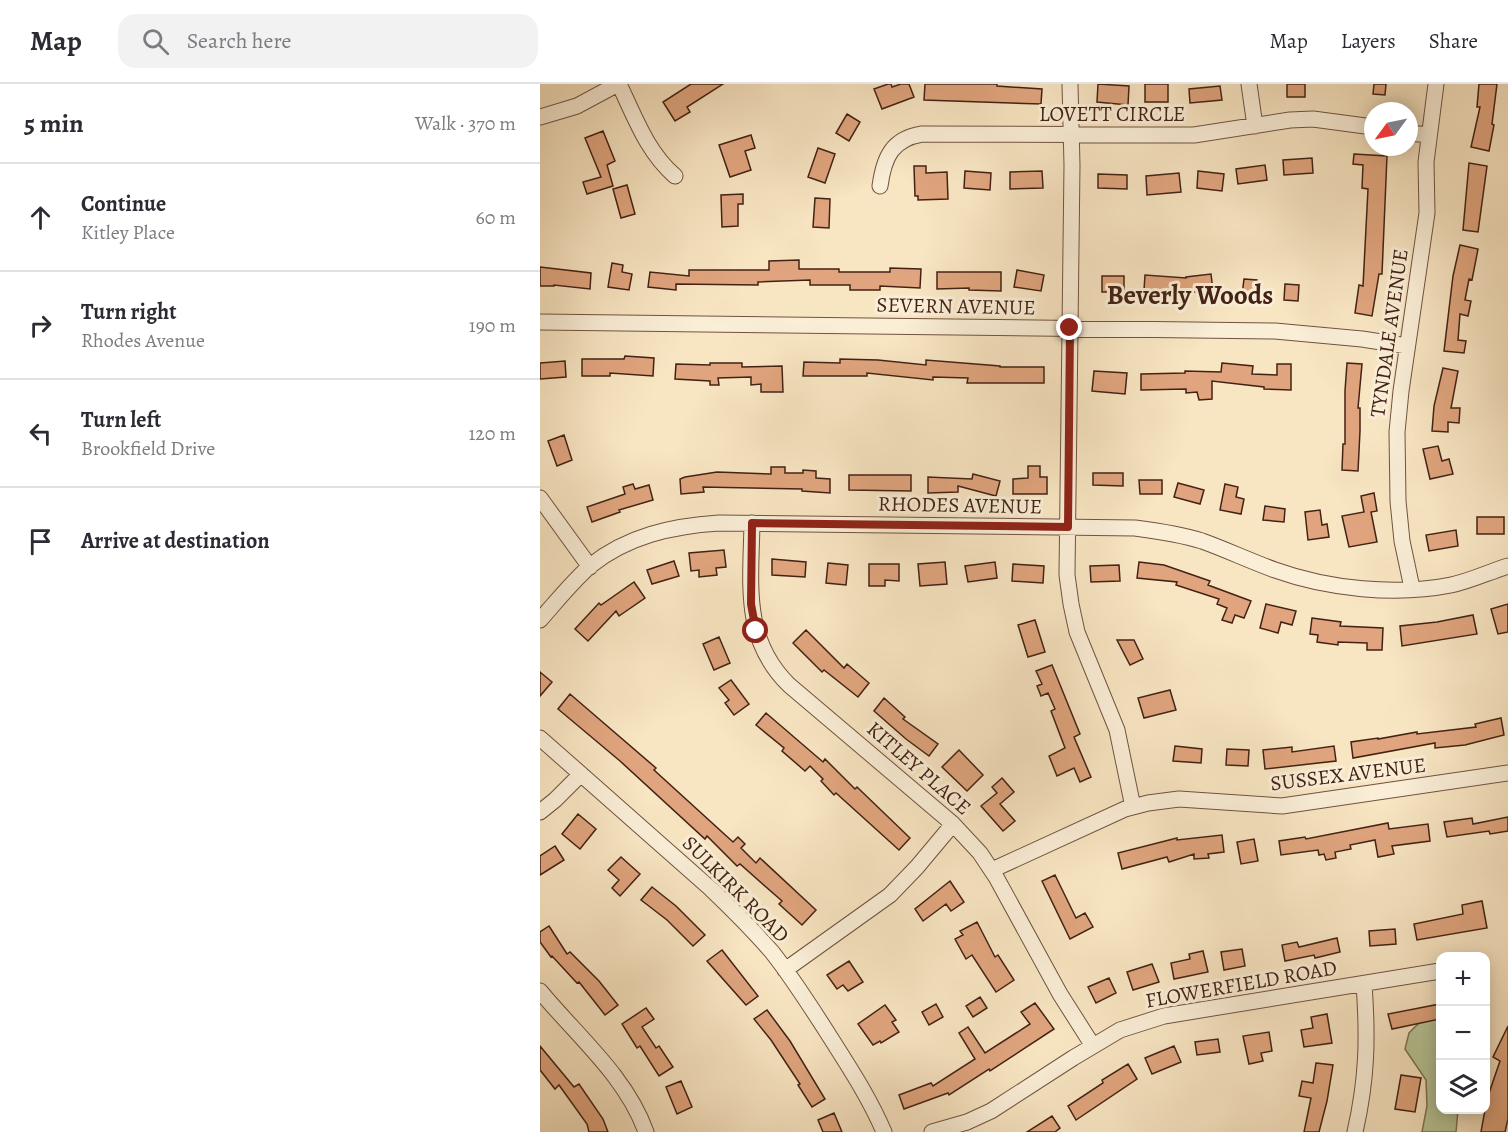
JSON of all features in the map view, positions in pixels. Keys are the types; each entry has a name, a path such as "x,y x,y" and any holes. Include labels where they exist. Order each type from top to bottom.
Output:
{"street":[{"path":"540,117 577,106 619,84 650,148 660,162 675,176"},
{"path":"1070,84 1067,575 1077,632 1117,730 1133,807"},
{"path":"1249,84 1255,126"},
{"name":"TYNDALE AVENUE","path":"1412,588 1402,541 1396,474 1397,432 1426,213 1429,135 1436,84"},
{"name":"LOVETT CIRCLE","path":"880,186 882,172 890,152 897,143 910,136 922,134 1194,135 1290,120 1313,119 1364,126"},
{"path":"1418,133 1429,135"},
{"name":"SEVERN AVENUE","path":"540,322 1275,331 1407,346"},
{"path":"540,498 590,567"},
{"name":"KITLEY PLACE","path":"752,523 752,613 759,639 770,664 789,685 953,824 980,853 992,870 1060,994 1093,1046"},
{"name":"RHODES AVENUE","path":"540,620 590,567 616,549 664,530 691,524 1068,527 1158,531 1202,542 1274,570 1321,583 1368,589 1453,584 1508,566"},
{"name":"SULKIRK ROAD","path":"540,738 737,914 785,970 862,1088 884,1132"},
{"name":"SUSSEX AVENUE","path":"992,870 1133,807 1148,803 1179,799 1282,806 1508,773"},
{"path":"540,812 581,774"},
{"path":"785,970 890,895 953,824"},
{"name":"FLOWERFIELD ROAD","path":"932,1132 967,1122 991,1111 1120,1030 1164,1016 1436,973"},
{"path":"1355,1132 1366,1071 1367,1031 1364,984"},
{"path":"540,991 611,1071 627,1094 646,1132"}],"green space":[{"path":"1436,1006 1436,1114 1458,1114 1456,1132 1422,1132 1427,1106 1426,1080 1405,1049 1409,1033"}],"building":[{"path":"691,84 723,84 687,107 690,112 675,121 663,102"},
{"path":"888,84 892,87 909,84 914,97 882,109 874,89"},
{"path":"925,84 997,84 997,86 1042,89 1041,104 924,100"},
{"path":"1098,84 1129,86 1128,105 1097,102"},
{"path":"1145,84 1168,84 1168,102 1145,102"},
{"path":"1287,84 1305,84 1305,97 1287,97"},
{"path":"1374,84 1386,84 1385,95 1373,94"},
{"path":"1479,84 1497,84 1492,124 1494,125 1489,151 1471,147 1480,107 1477,107"},
{"path":"1220,86 1222,100 1190,103 1189,89"},
{"path":"847,114 860,122 849,141 836,133"},
{"path":"603,131 615,161 607,165 613,186 587,194 583,182 601,177 585,138"},
{"path":"751,135 755,148 745,151 751,170 730,177 719,145"},
{"path":"818,148 835,154 825,183 808,177"},
{"path":"1354,154 1387,156 1382,274 1379,274 1372,316 1355,313 1359,285 1363,286 1368,189 1362,188 1363,165 1353,164"},
{"path":"1312,158 1313,173 1284,175 1283,160"},
{"path":"1469,163 1487,166 1478,232 1463,230"},
{"path":"1265,165 1267,180 1238,184 1236,169"},
{"path":"914,166 926,166 926,173 947,172 948,199 918,200 918,196 915,196"},
{"path":"965,171 991,173 990,190 964,188"},
{"path":"1042,171 1043,188 1010,189 1010,172"},
{"path":"1198,171 1224,174 1222,191 1197,188"},
{"path":"1179,173 1181,192 1147,195 1146,176"},
{"path":"1098,174 1127,175 1127,189 1098,188"},
{"path":"627,185 635,214 621,218 613,189"},
{"path":"743,194 743,204 738,204 738,226 722,227 721,195"},
{"path":"815,198 830,199 829,228 813,227"},
{"path":"1460,245 1478,249 1472,280 1469,279 1465,300 1471,301 1468,316 1460,314 1458,340 1466,341 1464,353 1444,351 1453,276"},
{"path":"799,260 799,269 839,269 839,272 890,272 890,268 921,269 920,288 880,286 880,290 850,290 850,285 810,285 810,280 758,282 758,285 676,284 676,290 648,287 650,272 689,276 689,270 769,270 769,261"},
{"path":"612,263 623,265 622,272 632,274 629,290 608,287"},
{"path":"540,267 591,273 590,289 554,285 540,286"},
{"path":"1017,270 1044,275 1041,291 1014,287"},
{"path":"937,272 1001,272 1001,291 969,290 969,288 937,289"},
{"path":"1211,274 1213,290 1186,293 1144,290 1145,275 1186,278"},
{"path":"1102,276 1124,276 1124,292 1102,292"},
{"path":"1244,279 1257,280 1256,296 1242,295"},
{"path":"1285,284 1299,285 1298,301 1284,300"},
{"path":"625,356 654,358 653,376 610,373 610,376 582,376 582,359 624,359"},
{"path":"840,359 926,365 926,360 1000,367 1044,367 1044,383 967,383 968,378 933,377 933,380 867,373 867,376 803,376 804,362 840,363"},
{"path":"565,361 566,377 540,379 540,363"},
{"path":"710,363 742,363 742,367 782,366 783,392 761,392 761,384 751,385 751,377 718,378 719,385 710,385 710,381 675,379 676,364 710,365"},
{"path":"1222,363 1253,366 1252,374 1277,375 1277,364 1291,364 1291,390 1264,389 1264,387 1212,381 1212,399 1199,400 1197,392 1186,393 1186,389 1141,390 1141,374 1185,373 1185,371 1221,372"},
{"path":"1347,363 1362,364 1358,408 1360,408 1360,431 1358,471 1342,470"},
{"path":"1443,368 1458,371 1451,408 1460,408 1459,423 1448,422 1448,432 1432,431 1434,406"},
{"path":"1094,371 1127,373 1125,394 1092,391"},
{"path":"564,435 572,460 557,466 548,441"},
{"path":"1438,446 1442,461 1449,459 1453,474 1430,479 1423,449"},
{"path":"1028,466 1040,466 1040,477 1047,477 1047,494 1013,494 1013,479 1028,478"},
{"path":"771,467 785,467 785,473 803,473 803,470 816,471 816,478 830,479 830,493 802,491 802,489 703,487 704,492 681,494 680,479 685,477 717,472 771,474"},
{"path":"1093,473 1123,473 1123,486 1093,485"},
{"path":"973,474 1000,481 996,496 958,486 958,492 928,493 928,477 972,479"},
{"path":"849,475 911,475 911,491 849,490"},
{"path":"1139,480 1162,480 1162,494 1140,494"},
{"path":"1178,483 1204,490 1200,504 1174,497"},
{"path":"633,484 635,489 649,485 653,500 619,510 620,512 592,522 587,507 625,494 623,487"},
{"path":"1225,484 1238,487 1236,497 1244,499 1241,514 1220,510"},
{"path":"1374,493 1377,511 1371,512 1377,542 1349,547 1342,516 1364,512 1361,496"},
{"path":"1265,506 1285,509 1284,522 1263,520"},
{"path":"1320,510 1322,525 1327,524 1329,537 1308,540 1305,512"},
{"path":"1477,517 1504,517 1504,534 1477,534"},
{"path":"1456,530 1458,546 1429,551 1426,535"},
{"path":"724,550 726,567 716,568 717,575 699,577 699,570 691,571 689,553"},
{"path":"772,559 806,562 805,577 772,575"},
{"path":"674,561 679,576 652,584 647,570"},
{"path":"945,562 947,584 920,586 918,564"},
{"path":"995,562 997,578 968,582 965,566"},
{"path":"1139,562 1164,565 1210,581 1208,585 1251,601 1244,618 1235,615 1232,623 1222,620 1227,608 1217,604 1219,599 1176,585 1177,582 1137,578"},
{"path":"828,563 848,565 846,585 826,583"},
{"path":"869,564 899,564 899,581 885,580 885,586 869,586"},
{"path":"1013,564 1044,566 1043,583 1012,581"},
{"path":"1119,565 1120,581 1091,582 1090,566"},
{"path":"634,582 645,598 619,616 616,611 588,641 575,629 599,603 601,605"},
{"path":"1266,604 1296,611 1292,625 1281,622 1278,633 1260,628"},
{"path":"1508,604 1508,632 1498,634 1491,609"},
{"path":"1473,615 1477,634 1402,646 1400,626"},
{"path":"1312,618 1341,622 1340,626 1383,628 1382,650 1367,650 1367,643 1338,642 1338,645 1317,642 1318,635 1310,634"},
{"path":"1035,620 1045,652 1028,657 1018,625"},
{"path":"806,630 844,668 847,664 869,683 858,697 824,670 822,672 793,643"},
{"path":"719,637 730,663 714,670 703,644"},
{"path":"1117,640 1134,640 1143,659 1130,665"},
{"path":"1052,665 1080,734 1074,737 1091,777 1080,782 1074,768 1057,776 1049,756 1065,748 1051,711 1055,709 1048,693 1041,696 1037,686 1042,684 1036,671"},
{"path":"540,672 552,682 540,696"},
{"path":"731,680 749,704 734,715 725,703 729,700 719,688"},
{"path":"1170,690 1176,710 1144,718 1138,698"},
{"path":"570,694 656,768 654,770 733,842 738,837 745,844 741,848 756,863 760,858 816,910 802,925 779,904 782,901 740,864 737,866 707,836 705,839 620,761 558,709"},
{"path":"884,698 905,717 903,719 938,744 929,756 874,711"},
{"path":"766,713 823,762 825,759 910,838 899,850 836,793 834,795 810,766 805,771 782,751 784,748 756,725"},
{"path":"1501,718 1504,735 1465,745 1435,748 1435,743 1353,758 1351,742 1417,732 1417,734 1476,727 1475,724"},
{"path":"1175,746 1202,749 1201,763 1173,761"},
{"path":"1334,746 1336,761 1265,769 1263,750 1292,747 1292,752"},
{"path":"1227,749 1249,750 1248,766 1226,765"},
{"path":"959,750 983,775 967,791 942,767"},
{"path":"1002,778 1014,792 1000,804 1015,821 1003,831 981,806 997,793 992,787"},
{"path":"578,814 596,829 580,849 562,834"},
{"path":"1508,817 1508,831 1490,834 1489,831 1447,837 1444,822 1472,818 1473,824"},
{"path":"1388,823 1389,829 1428,824 1430,841 1392,846 1394,854 1378,857 1375,840 1350,845 1351,849 1335,852 1336,858 1326,860 1324,854 1319,855 1318,850 1281,855 1279,841 1305,837 1306,839"},
{"path":"1222,835 1224,852 1208,854 1209,858 1194,859 1194,854 1169,862 1167,857 1122,869 1118,853 1177,838 1177,840"},
{"path":"1254,839 1258,861 1241,864 1237,842"},
{"path":"555,846 564,860 540,875 540,856"},
{"path":"621,857 640,874 620,896 612,888 619,880 608,870"},
{"path":"1055,875 1076,918 1085,913 1093,927 1070,939 1042,881"},
{"path":"950,881 964,902 951,911 946,904 923,921 915,909"},
{"path":"652,887 676,906 705,935 693,946 667,920 641,900"},
{"path":"1482,901 1487,928 1417,940 1414,924 1463,914 1462,905"},
{"path":"977,922 995,957 998,955 1014,980 996,992 972,955 966,959 955,939 963,935 960,931"},
{"path":"549,926 567,954 570,952 599,981 618,1005 605,1015 579,982 577,983 551,957 540,942 540,932"},
{"path":"1395,929 1396,944 1370,946 1369,931"},
{"path":"1337,938 1340,952 1315,958 1314,955 1285,961 1282,945 1297,942 1299,947"},
{"path":"1242,949 1245,966 1224,970 1221,952"},
{"path":"722,950 758,996 746,1005 707,961"},
{"path":"1203,951 1208,972 1174,979 1171,963 1190,959 1189,954"},
{"path":"849,961 863,982 848,991 843,985 837,989 827,975"},
{"path":"1152,964 1159,982 1133,990 1127,972"},
{"path":"1109,978 1116,993 1096,1003 1088,987"},
{"path":"980,997 987,1008 973,1017 966,1006"},
{"path":"1035,1003 1054,1029 949,1095 948,1093 904,1109 899,1095 931,1083 933,1086 975,1059 959,1033 968,1027 985,1053 1030,1024 1021,1012"},
{"path":"936,1004 943,1017 929,1025 922,1012"},
{"path":"885,1005 896,1020 892,1022 899,1032 873,1045 858,1024"},
{"path":"1436,1005 1436,1020 1392,1029 1388,1014"},
{"path":"646,1008 654,1019 642,1027 673,1067 659,1076 640,1046 637,1048 622,1024"},
{"path":"767,1010 790,1041 825,1099 812,1107 771,1040 754,1019"},
{"path":"1327,1014 1332,1043 1304,1047 1301,1030 1313,1028 1311,1017"},
{"path":"1508,1026 1508,1119 1505,1132 1481,1132 1484,1114 1490,1114 1490,1090 1500,1061 1493,1057"},
{"path":"1269,1032 1272,1051 1261,1053 1263,1061 1249,1064 1243,1036"},
{"path":"1218,1039 1220,1052 1197,1055 1195,1042"},
{"path":"540,1046 574,1087 579,1084 603,1119 608,1132 589,1132 587,1124 559,1085 555,1089 540,1070"},
{"path":"1174,1046 1181,1062 1152,1074 1145,1058"},
{"path":"1316,1063 1333,1065 1327,1101 1319,1132 1304,1132 1311,1098 1299,1096 1302,1081 1313,1083"},
{"path":"1128,1064 1137,1079 1076,1120 1068,1106 1103,1083 1102,1080"},
{"path":"1401,1075 1421,1078 1415,1112 1395,1109"},
{"path":"681,1081 692,1107 677,1114 666,1087"},
{"path":"834,1113 842,1132 823,1132 818,1120"},
{"path":"1052,1116 1060,1128 1055,1132 1027,1132"}],"district":[{"name":"Beverly Woods","path":"1190,295"}],"route":[{"path":"756,631 751,604 752,523 1068,527 1070,328"}]}
